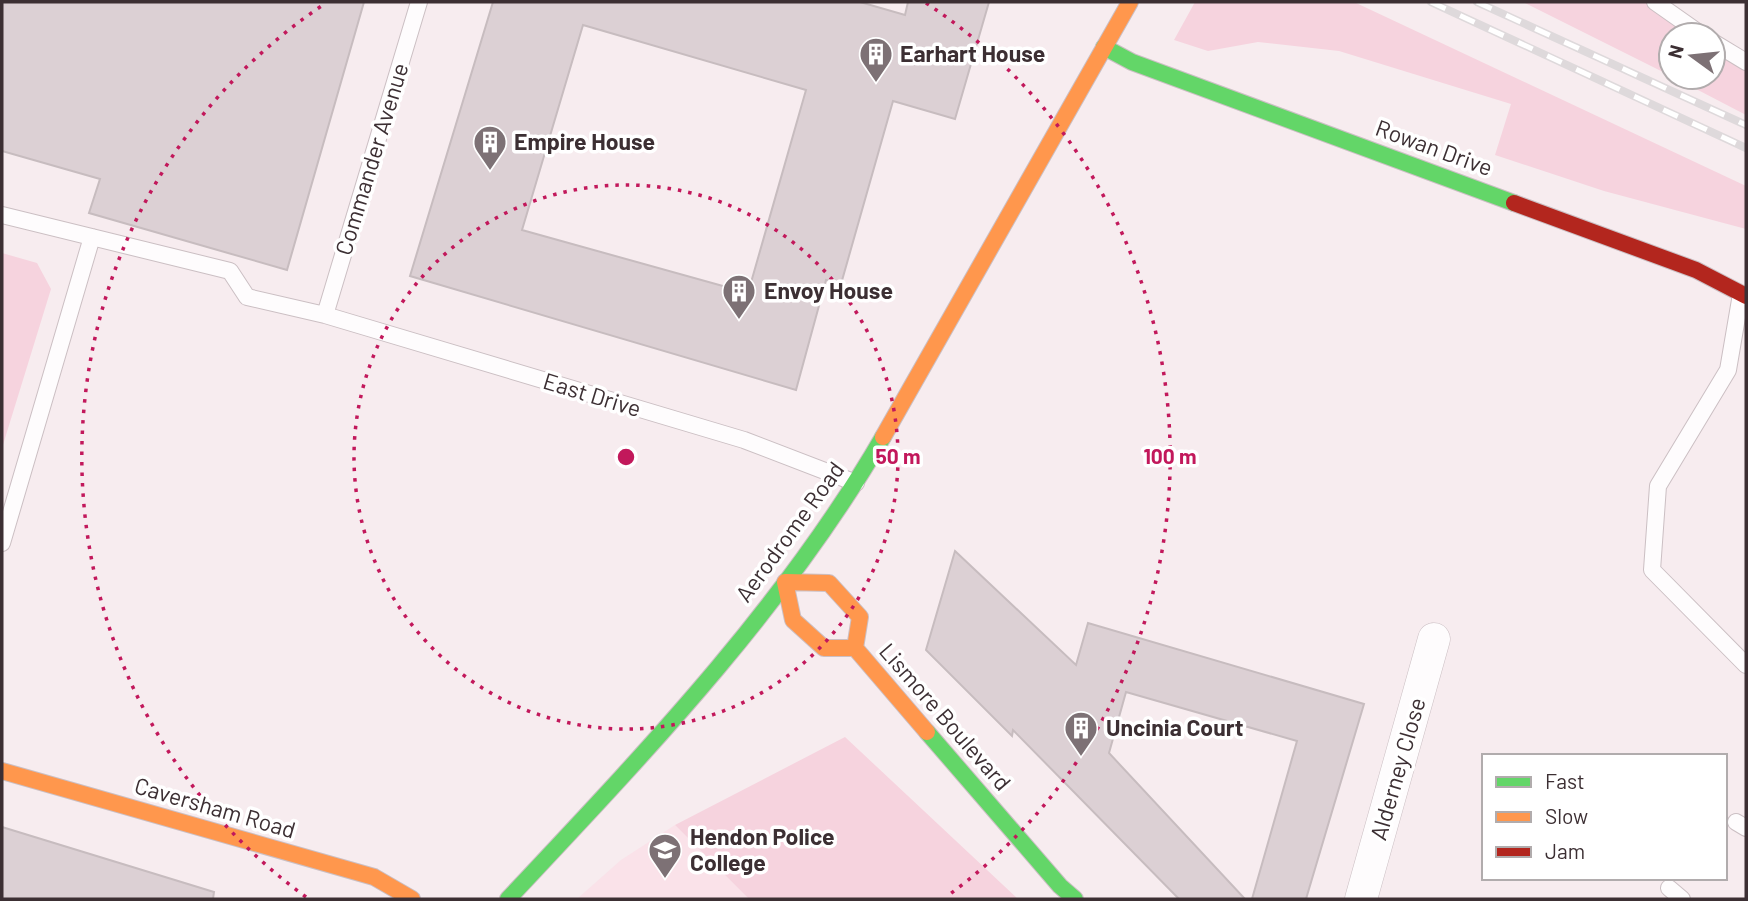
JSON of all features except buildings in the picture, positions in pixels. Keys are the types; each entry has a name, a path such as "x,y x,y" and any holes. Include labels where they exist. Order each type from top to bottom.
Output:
{"street":[{"name":"Aerodrome Road","path":"508,899 648,749 785,582 856,483 1130,2"},
{"name":"Rowan Drive","path":"1104,47 1132,62 1696,270 1744,294"},
{"name":"Lismore Boulevard","path":"785,582 793,620 824,648 855,648 1075,899"},
{"path":"785,582 829,583 860,617 855,648"},
{"name":"Alderney Close","path":"1361,899 1434,639"},
{"name":"Caversham Road","path":"2,771 373,877 412,899"}],"lane":[{"name":"Commander Avenue","path":"325,315 419,2"},
{"path":"1655,2 1682,21"},
{"path":"1727,50 1746,62"},
{"name":"East Drive","path":"2,215 230,271 247,297 325,315 744,440 856,483"},
{"path":"2,543 92,237"},
{"path":"1744,294 1728,370 1658,486 1652,570 1746,666"},
{"path":"1668,888 1682,899"}],"shaded area":[{"path":"1195,2 1354,2 1746,186 1746,229 1604,191 1495,155 1511,104 1339,51 1258,42 1208,51 1174,40"},
{"path":"1523,2 1648,2 1677,21 1657,21 1657,69"},
{"path":"1727,54 1746,67 1746,115 1700,91 1727,91"},
{"path":"2,253 37,263 51,289 2,448"},
{"path":"845,737 1018,899 749,899 675,825"},
{"name":"Hendon Police College","path":"675,825 749,899 577,899 621,860"}],"railway":[{"path":"1431,2 1746,148"},
{"path":"1477,2 1746,125"}],"traffic: fast":[{"path":"1104,47 1132,62 1514,203"},
{"path":"508,899 610,790 709,678 802,561 883,437"},
{"path":"927,732 1060,886 1075,899"}],"traffic: slow":[{"path":"883,437 1130,2"},
{"path":"855,648 860,617 829,583 785,582 793,620 824,648 855,648 927,732"},
{"path":"2,771 374,877 412,899"}],"traffic: jam":[{"path":"1514,203 1696,270 1746,296"}],"place":[{"name":"Earhart House","path":"876,84"},
{"name":"Empire House","path":"490,172"},
{"name":"Envoy House","path":"739,321"},
{"name":"Uncinia Court","path":"1081,758"},
{"name":"Hendon Police College","path":"665,880"}]}
